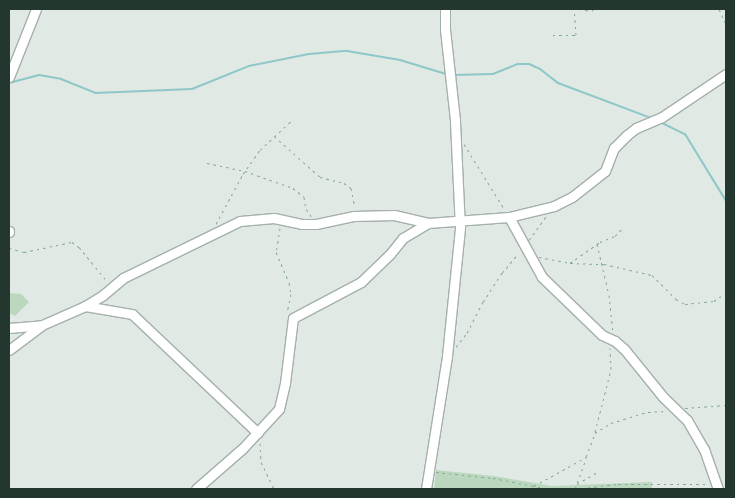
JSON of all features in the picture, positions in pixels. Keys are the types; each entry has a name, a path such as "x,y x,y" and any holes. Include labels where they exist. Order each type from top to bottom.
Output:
{"street":[{"path":"9,77 36,9"},
{"path":"426,489 447,356 458,251 459,220 454,107 450,88 445,9"},
{"path":"9,350 42,325 85,306 123,278 157,260 201,242 240,221 256,218 280,219 302,224 320,223 354,216 394,215 428,223 509,217 554,206 572,197 604,171 614,148 627,134 662,117 726,74"},
{"path":"509,217 542,277 602,335 615,341 626,350 696,433 717,486"},
{"path":"196,489 208,486 278,409 285,383 293,318 361,282 390,254 403,238 428,223"},
{"path":"85,306 132,314 258,433"},
{"path":"9,328 42,325"}],"path":[{"path":"553,34 576,35 574,9"},
{"path":"579,9 592,11 593,9"},
{"path":"719,9 726,24"},
{"path":"213,228 245,171 260,150 274,136 284,130 291,121"},
{"path":"274,136 320,177 344,183 351,188 354,216"},
{"path":"455,138 462,141 469,150 509,217"},
{"path":"207,164 245,171 293,188 304,197 306,209 320,223"},
{"path":"447,356 463,340 483,302 554,206"},
{"path":"280,219 279,244 276,252 289,283 290,294 286,316"},
{"path":"570,263 597,244 615,236 624,228"},
{"path":"9,248 30,251 72,242 79,247 96,271 112,287"},
{"path":"597,244 615,341"},
{"path":"531,255 570,263 602,264 652,275 676,299 685,304 714,301 726,293"},
{"path":"602,335 610,348 610,368 597,416 595,433 575,489 618,484 717,486"},
{"path":"595,433 611,423 648,412 726,405"},
{"path":"260,443 261,462 272,480 274,489"},
{"path":"534,486 586,457"},
{"path":"428,471 493,478 549,489"},
{"path":"576,484 598,472"}],"green space":[{"path":"9,293 21,294 29,302 15,316 9,313"},
{"path":"436,470 494,476 552,486 652,482 652,489 434,489"}],"waterway":[{"path":"9,83 39,75 61,79 95,93 192,89 249,66 309,54 347,51 400,60 446,74"},
{"path":"453,75 493,74 518,64 529,64 540,69 558,83 651,118"},
{"path":"660,122 685,134 726,201"}]}
